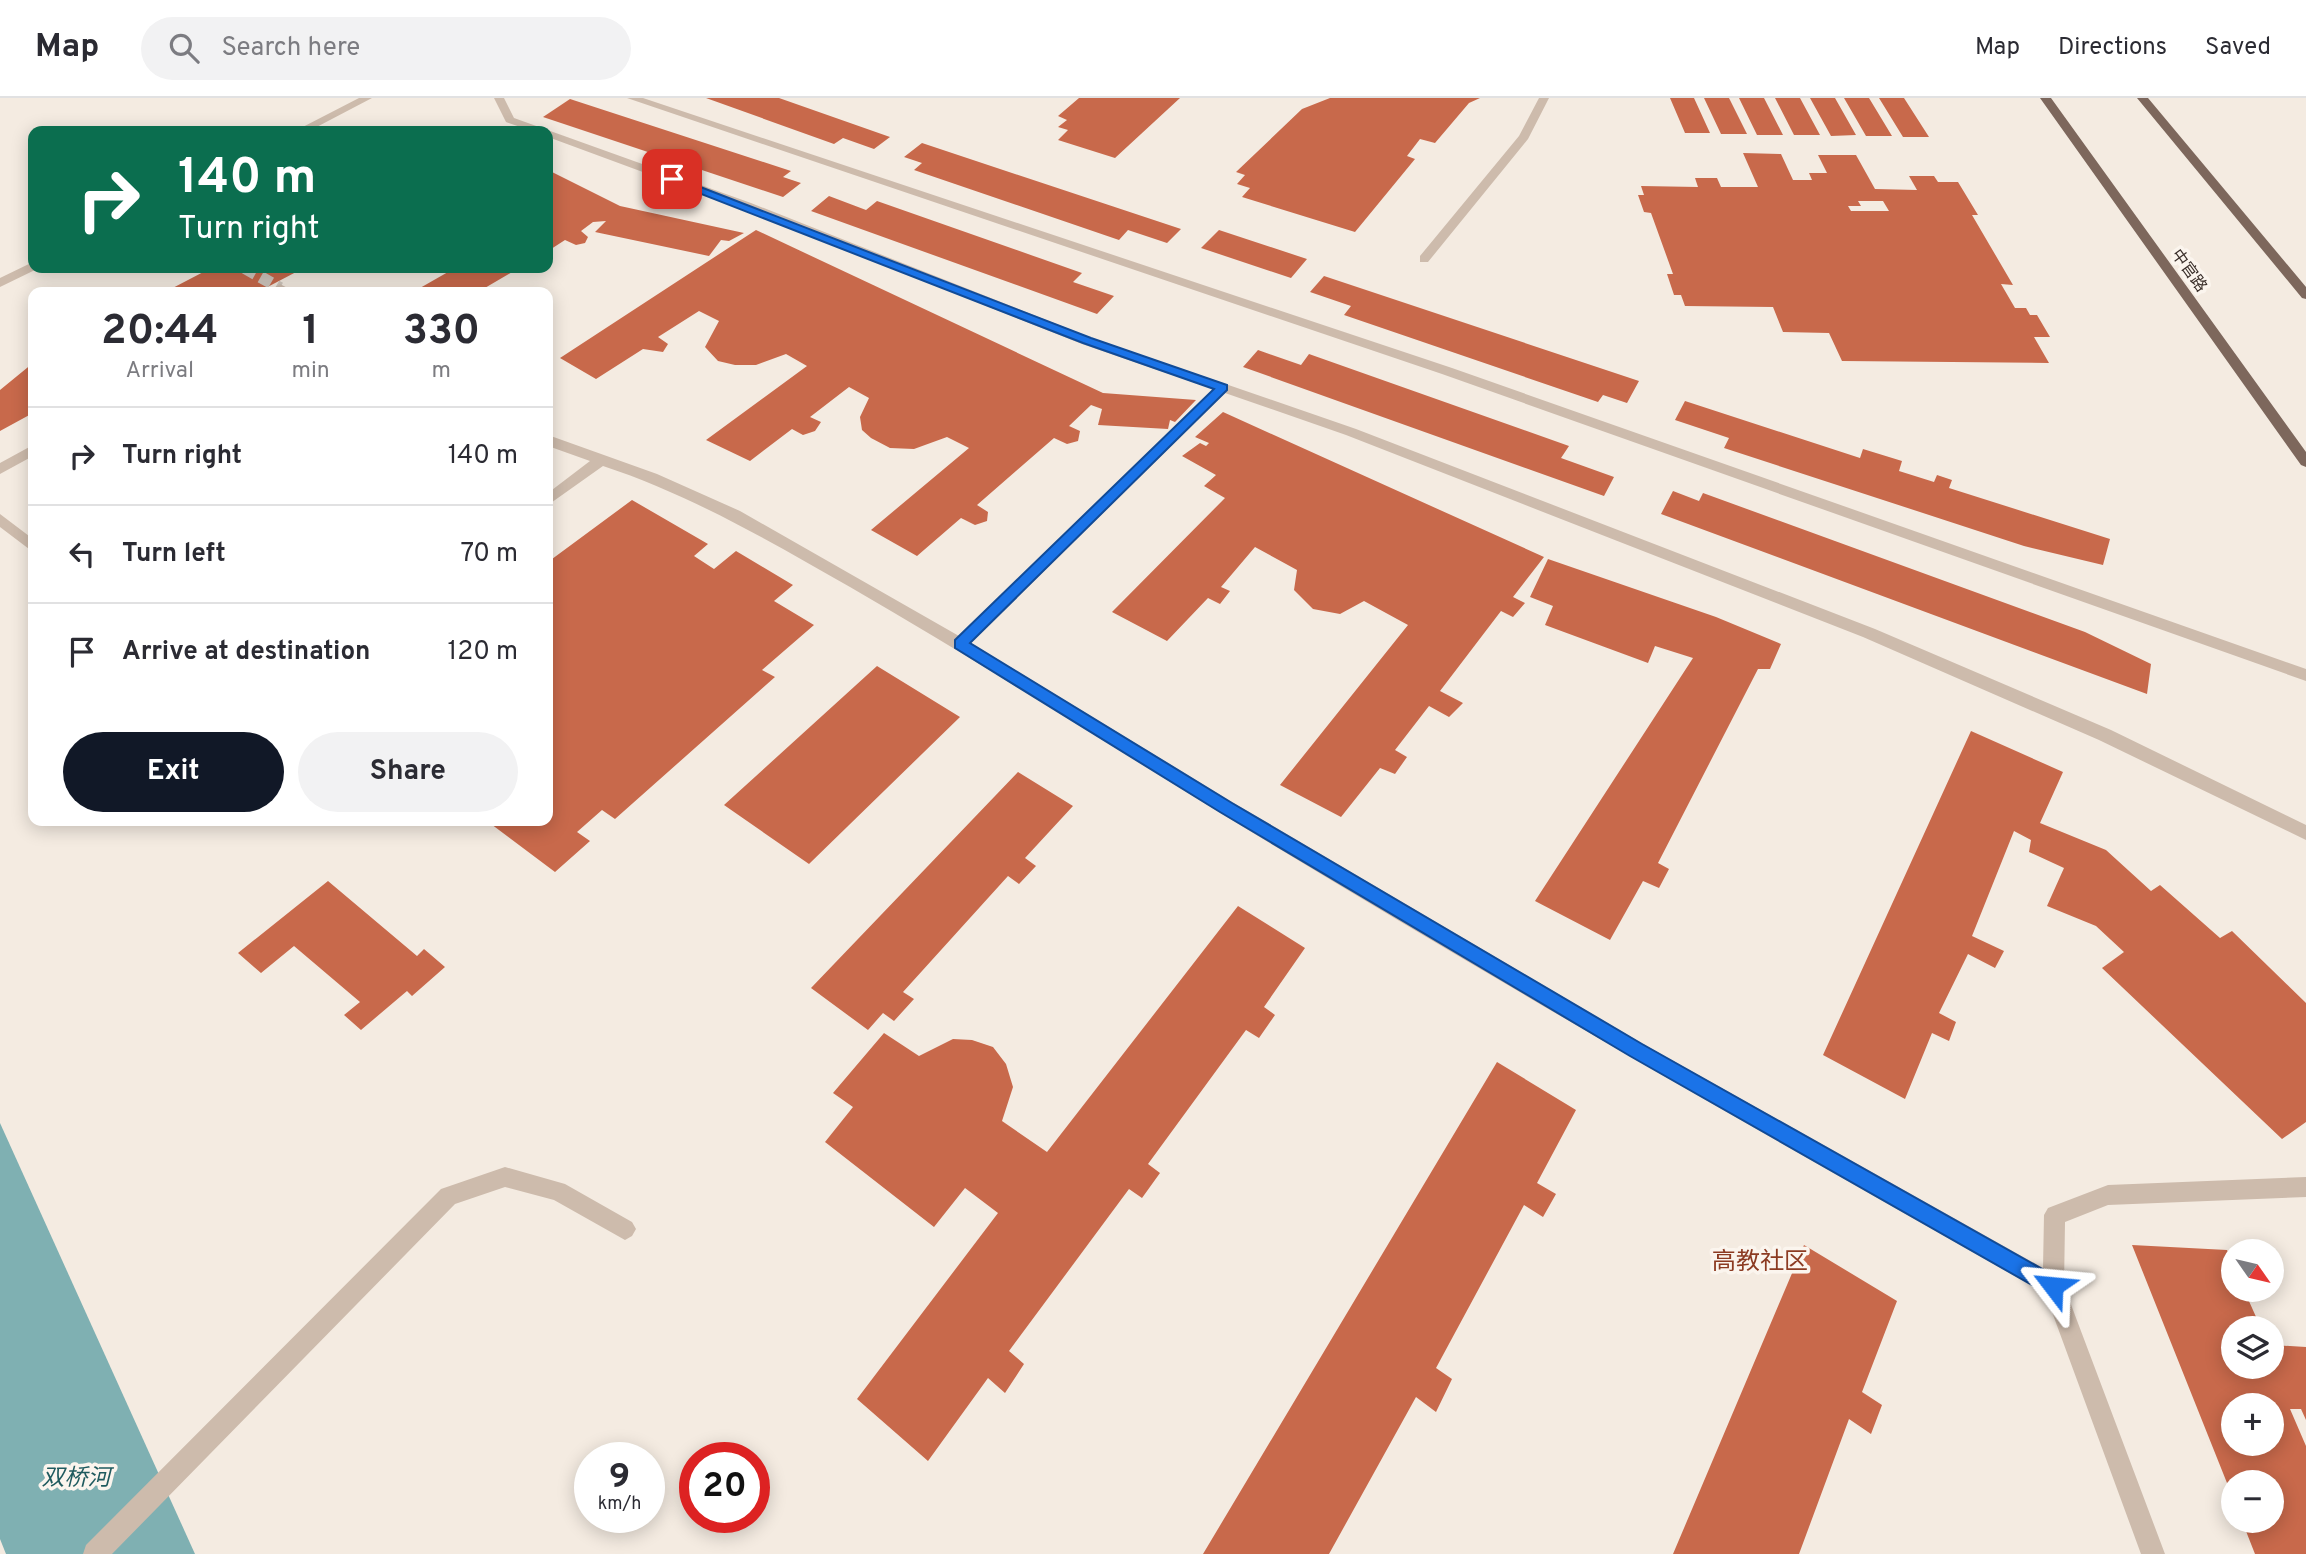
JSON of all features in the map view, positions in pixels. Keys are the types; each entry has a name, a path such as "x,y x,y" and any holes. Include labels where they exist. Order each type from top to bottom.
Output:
{"main road":[{"name":"中官路","path":"2045,98 2306,462"},
{"path":"2142,98 2306,295"}],"street":[{"path":"311,126 367,98"},
{"path":"499,98 510,120 527,126"},
{"path":"632,98 1447,371 2306,675"},
{"path":"1424,259 1524,137 1544,98"},
{"path":"553,135 747,206 1087,341 1364,437 1869,633 2105,734 2306,833"},
{"path":"0,283 28,269"},
{"path":"960,644 1223,387"},
{"path":"553,443 652,477 735,515 960,644 1226,807 1636,1050 2053,1286"},
{"path":"0,469 28,453"},
{"path":"553,496 601,460"},
{"path":"0,519 28,543"},
{"path":"95,1554 447,1196 505,1177 558,1191 625,1229"},
{"path":"2153,1554 2053,1286 2055,1215 2108,1195 2306,1187"}],"water":[{"name":"双桥河","path":"0,1123 195,1554 6,1554 0,1539"}],"building":[{"path":"706,98 779,98 890,137 874,149 843,138 834,144"},
{"path":"1079,98 1180,98 1115,158 1058,140 1068,130 1058,127 1067,120 1058,116"},
{"path":"1330,98 1480,98 1469,103 1435,143 1420,139 1407,156 1415,159 1355,232 1242,197 1250,188 1237,184 1245,175 1236,172 1302,109"},
{"path":"1670,98 1694,98 1710,133 1685,133"},
{"path":"1704,98 1729,98 1747,134 1721,134"},
{"path":"1739,98 1764,98 1783,135 1757,135"},
{"path":"1775,98 1800,98 1820,135 1794,135"},
{"path":"1810,98 1835,98 1856,135 1831,136"},
{"path":"1844,98 1869,98 1892,136 1866,136"},
{"path":"1879,98 1904,98 1929,137 1903,137"},
{"path":"570,99 791,171 783,177 801,183 783,197 543,117"},
{"path":"922,143 1181,229 1167,243 1128,230 1119,240 914,170 922,163 904,157"},
{"path":"1743,153 1781,154 1793,180 1812,180 1809,173 1827,173 1818,155 1856,155 1875,189 1917,190 1909,176 1934,176 1938,182 1958,182 1978,215 1972,215 2013,285 2001,284 2015,308 2026,308 2030,315 2037,315 2050,337 2034,337 2049,363 1842,361 1829,333 1783,332 1773,307 1685,306 1681,295 1674,295 1667,274 1673,274 1651,213 1644,212 1638,195 1644,195 1641,186 1698,187 1695,178 1717,178 1721,187 1758,187","holes":["1858,201 1883,201 1889,211 1851,211 1848,206 1861,206"]},
{"path":"553,172 620,206 744,233 729,241 721,240 709,256 595,232 606,221 593,222 581,231 588,237 585,243 576,245 565,240 553,248"},
{"path":"829,196 866,210 877,201 1082,273 1073,282 1114,296 1097,314 811,211"},
{"path":"756,230 1103,393 1196,400 1175,422 1170,420 1168,429 1098,425 1102,409 1091,405 1069,426 1080,431 1078,441 1067,444 1054,438 977,505 988,512 987,521 975,525 961,518 917,556 871,530 969,448 947,437 914,449 890,448 862,430 860,417 869,398 849,387 810,417 821,422 815,431 803,435 792,429 750,461 706,440 807,366 786,354 756,365 735,365 718,361 705,347 719,321 699,311 658,337 668,344 663,352 643,349 596,379 560,358"},
{"path":"1219,230 1307,259 1291,278 1201,248"},
{"path":"201,273 294,273 268,287 175,287"},
{"path":"446,273 510,273 487,287 422,287"},
{"path":"1324,276 1639,381 1627,403 1603,395 1598,402 1344,315 1351,306 1310,292"},
{"path":"1258,350 1301,365 1309,354 1569,446 1561,458 1614,477 1604,496 1243,367"},
{"path":"28,367 28,416 0,431 0,390"},
{"path":"1685,401 1860,458 1863,449 1902,461 1899,471 1934,482 1937,475 1952,480 1949,488 2110,539 2103,565 2024,546 1724,448 1729,438 1675,420"},
{"path":"1223,412 1544,557 1513,597 1525,603 1513,617 1501,611 1440,691 1463,703 1449,717 1429,706 1395,750 1407,757 1395,774 1380,768 1341,817 1280,785 1408,625 1364,601 1340,614 1313,609 1294,590 1297,570 1255,547 1221,587 1230,591 1220,604 1208,598 1167,641 1112,612 1225,498 1204,486 1216,475 1182,456 1200,443 1206,446 1209,443 1195,437"},
{"path":"1673,491 1699,501 1703,493 2085,632 2151,664 2147,694 1661,514"},
{"path":"632,500 708,544 694,556 714,569 736,551 793,585 774,601 814,625 762,670 775,677 615,819 602,810 577,832 590,841 555,872 494,826 553,826 553,558"},
{"path":"1548,559 1716,617 1781,644 1770,669 1758,669 1658,863 1669,869 1659,888 1643,881 1610,940 1535,901 1693,658 1655,646 1648,663 1545,625 1553,606 1530,597"},
{"path":"877,666 960,717 809,864 724,805"},
{"path":"1971,731 2063,772 2040,823 2106,850 2151,891 2160,885 2220,938 2232,931 2306,1003 2306,1122 2282,1139 2102,968 2124,952 2096,926 2047,906 2064,868 2029,852 2031,840 2014,831 1972,936 2004,951 1995,968 1968,954 1939,1013 1956,1022 1949,1041 1932,1033 1905,1099 1823,1055"},
{"path":"1018,772 1073,806 1025,858 1036,866 1019,884 1008,876 903,992 914,999 894,1021 883,1013 868,1030 811,988"},
{"path":"328,881 417,956 424,949 445,967 412,996 407,991 361,1030 344,1015 360,1002 294,946 261,973 238,953"},
{"path":"1238,906 1305,948 1264,1007 1275,1015 1259,1038 1246,1030 1148,1164 1160,1173 1142,1198 1129,1189 1009,1351 1024,1364 1005,1393 988,1378 928,1461 857,1399 998,1213 965,1188 934,1227 825,1142 853,1107 833,1093 884,1033 919,1056 953,1039 972,1040 993,1047 1006,1064 1013,1087 1002,1121 1047,1152"},
{"path":"1497,1062 1576,1110 1537,1183 1556,1194 1543,1217 1524,1205 1436,1368 1452,1379 1436,1412 1416,1397 1329,1554 1203,1554"},
{"path":"1804,1245 1897,1301 1862,1392 1882,1405 1871,1434 1849,1419 1799,1554 1673,1554"},
{"path":"2132,1245 2221,1250 2221,1302 2249,1302 2256,1316 2221,1316 2221,1379 2284,1379 2284,1346 2306,1347 2306,1420 2301,1409 2290,1409 2306,1446 2306,1554 2255,1554 2247,1533 2284,1533 2284,1470 2222,1470"}],"tunnel":[{"path":"254,273 278,287"}],"district":[{"name":"高教社区","path":"1760,1261"}],"route":[{"path":"672,179 747,206 1087,341 1223,387 960,644 1226,807 1636,1050 2053,1286"}]}
